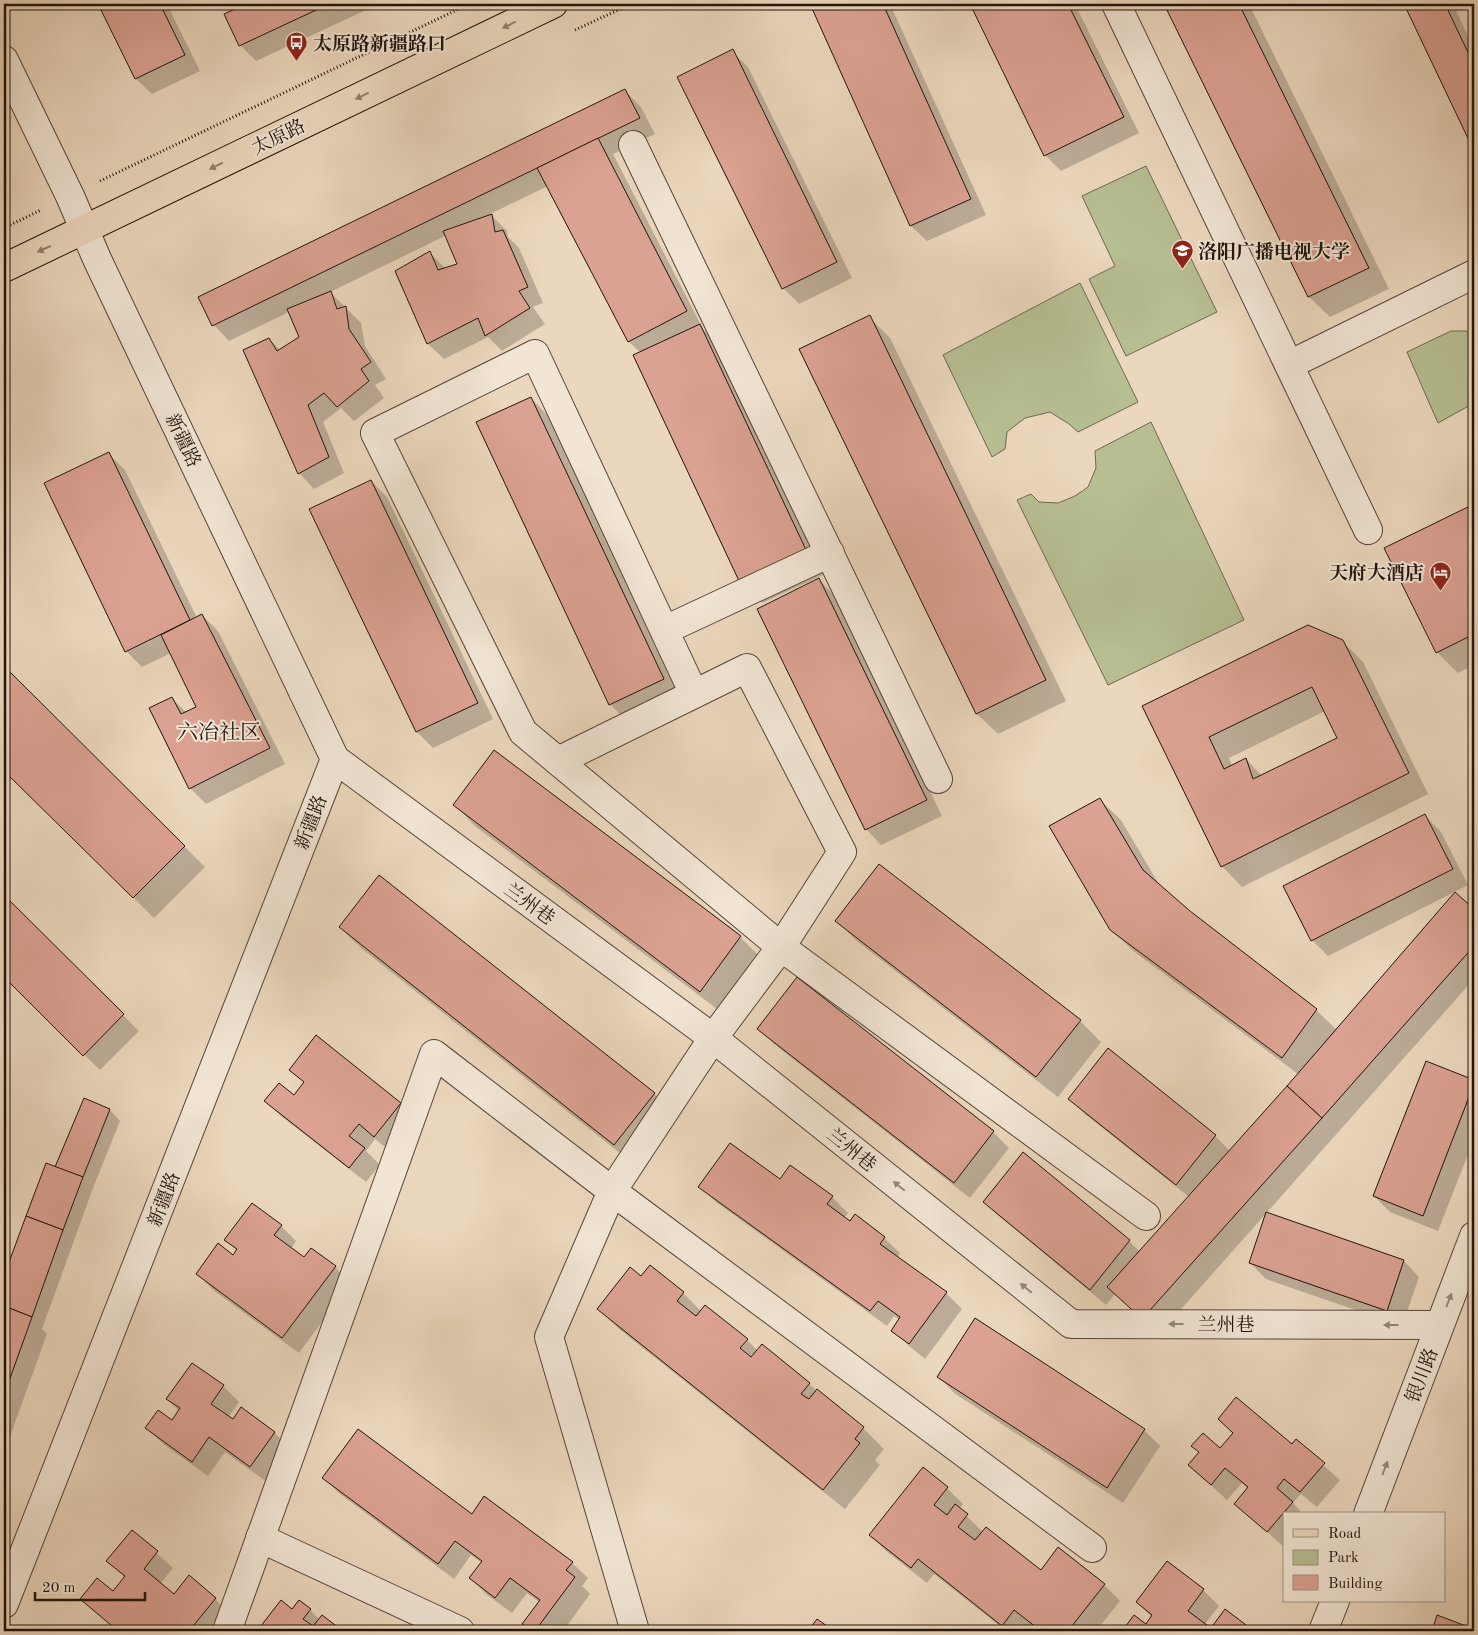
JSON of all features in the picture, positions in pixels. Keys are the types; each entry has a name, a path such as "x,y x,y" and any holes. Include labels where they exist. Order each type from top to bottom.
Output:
{"main road":[{"name":"太原路","path":"4,268 553,4"}],"street":[{"path":"1116,4 1368,530"},
{"name":"新疆路","path":"4,60 335,759 4,1604"},
{"path":"633,145 938,779"},
{"path":"1289,365 1474,274"},
{"path":"694,694 535,354 375,433 523,732 782,947 1146,1216"},
{"path":"664,630 830,554"},
{"path":"558,761 746,668 842,852 782,947 713,1038 612,1190 550,1337 635,1631"},
{"name":"兰州巷","path":"335,759 713,1038 1071,1324 1439,1325"},
{"path":"227,1631 434,1054 612,1190 1092,1548"},
{"name":"银川路","path":"1369,1512 1474,1236"},
{"path":"260,1538 460,1631"},
{"path":"1323,1631 1334,1602"}],"path":[{"path":"4,228 469,4"}],"green space":[{"path":"1146,166 1217,312 1126,356 1089,279 1115,266 1082,196"},
{"path":"1080,283 1138,402 1078,432 1050,412 1025,418 1007,432 1005,449 992,457 943,355"},
{"path":"1451,331 1466,331 1474,337 1474,403 1438,423 1407,352"},
{"path":"1151,422 1244,620 1108,685 1017,500 1031,494 1039,502 1058,503 1075,496 1088,487 1096,468 1095,451"}],"building":[{"path":"98,4 160,4 185,55 135,79"},
{"path":"246,4 329,4 239,46 224,14"},
{"path":"810,4 883,4 971,199 910,226"},
{"path":"970,4 1068,4 1124,117 1044,156"},
{"path":"1164,4 1239,4 1369,268 1308,297"},
{"path":"1404,4 1445,4 1474,65 1474,151"},
{"path":"733,49 837,262 782,289 677,77"},
{"path":"625,89 640,118 212,326 198,297"},
{"path":"598,138 687,311 628,342 537,168"},
{"path":"492,214 495,232 503,230 528,287 519,291 530,308 485,336 478,318 427,344 395,271 430,251 438,270 457,264 443,231"},
{"path":"331,291 337,309 346,306 349,329 371,362 361,369 369,381 337,407 324,393 308,405 329,457 298,474 243,350 269,338 277,351 299,337 287,309"},
{"path":"870,315 1046,680 976,714 799,349"},
{"path":"700,324 807,552 740,583 633,355"},
{"path":"531,397 664,679 609,705 476,422"},
{"path":"109,452 190,620 125,652 44,483"},
{"path":"371,480 478,703 416,732 309,509"},
{"name":"天府大酒店","path":"1474,504 1474,634 1436,653 1384,548"},
{"path":"819,578 927,800 865,830 757,609"},
{"path":"202,614 270,748 189,789 149,708 172,697 181,714 196,707 161,635"},
{"path":"1308,625 1343,640 1409,773 1221,867 1142,706","holes":["1312,687 1337,738 1253,779 1246,758 1224,769 1209,737"]},
{"path":"4,666 185,846 133,898 4,771"},
{"path":"494,750 741,936 700,992 453,805"},
{"path":"1100,798 1143,870 1190,911 1317,1009 1282,1058 1110,930 1049,826"},
{"path":"1425,814 1453,869 1311,941 1283,886"},
{"path":"879,864 1081,1020 1036,1077 835,921"},
{"path":"379,875 655,1093 614,1145 339,927"},
{"path":"1455,892 1474,909 1474,946 1322,1118 1287,1086"},
{"path":"4,895 124,1014 83,1056 4,977"},
{"path":"797,977 994,1131 954,1183 757,1029"},
{"path":"316,1035 401,1103 374,1137 359,1124 349,1136 365,1148 349,1168 264,1101 279,1083 294,1095 304,1082 289,1070"},
{"path":"1108,1048 1216,1135 1176,1185 1068,1099"},
{"path":"1426,1061 1474,1080 1474,1084 1423,1216 1373,1196"},
{"path":"1287,1086 1322,1118 1142,1319 1107,1287"},
{"path":"84,1098 110,1109 83,1177 55,1167"},
{"path":"730,1143 780,1179 790,1165 833,1196 827,1204 850,1221 855,1214 885,1237 880,1244 947,1292 909,1344 891,1331 900,1317 878,1301 870,1311 698,1187"},
{"path":"1023,1152 1130,1240 1090,1290 983,1202"},
{"path":"46,1163 83,1177 63,1230 26,1216"},
{"path":"252,1203 282,1225 274,1235 304,1257 311,1248 336,1266 282,1338 196,1274 218,1243 233,1255 237,1249 224,1240"},
{"path":"1266,1212 1404,1260 1387,1311 1249,1263"},
{"path":"26,1216 63,1230 32,1317 4,1306 4,1276"},
{"path":"650,1265 684,1292 677,1301 696,1316 705,1305 748,1339 740,1348 751,1357 762,1344 810,1383 801,1394 809,1399 817,1389 864,1427 855,1439 860,1443 823,1490 597,1309 630,1267 641,1276"},
{"path":"4,1306 32,1317 4,1395"},
{"path":"975,1318 1145,1429 1107,1488 937,1377"},
{"path":"192,1363 224,1385 211,1404 233,1419 241,1407 275,1432 250,1467 209,1437 192,1462 145,1428 158,1410 172,1420 180,1408 166,1399"},
{"path":"1236,1397 1292,1444 1296,1439 1325,1463 1300,1492 1284,1479 1277,1488 1293,1502 1267,1532 1234,1504 1248,1487 1225,1468 1211,1485 1188,1465 1199,1452 1191,1446 1203,1433 1220,1448 1233,1433 1218,1419"},
{"path":"358,1429 472,1514 484,1496 573,1562 566,1570 575,1577 535,1631 531,1631 522,1624 540,1600 510,1578 495,1598 469,1578 482,1561 455,1541 438,1564 322,1478"},
{"path":"923,1467 948,1487 934,1505 947,1515 955,1504 968,1514 958,1527 975,1540 986,1527 1041,1570 1058,1547 1105,1584 1068,1631 1041,1631 1014,1610 1002,1626 918,1559 911,1568 869,1535"},
{"path":"132,1530 158,1551 144,1569 174,1594 189,1575 216,1598 189,1631 118,1631 80,1599 97,1578 113,1591 125,1576 106,1561"},
{"path":"1167,1561 1204,1589 1188,1611 1211,1628 1225,1609 1254,1631 1122,1631 1134,1615 1146,1624 1152,1615 1136,1602"},
{"path":"281,1600 292,1609 299,1600 311,1609 303,1619 313,1626 322,1615 339,1628 337,1631 257,1631"},
{"path":"1437,1615 1474,1629 1474,1631 1432,1631"},
{"path":"817,1619 834,1631 808,1631"}],"place":[{"name":"太原路新疆路口","path":"297,62"},
{"name":"洛阳广播电视大学","path":"1182,270"},
{"name":"天府大酒店","path":"1440,591"}],"district":[{"name":"六冶社区","path":"219,732"}]}
